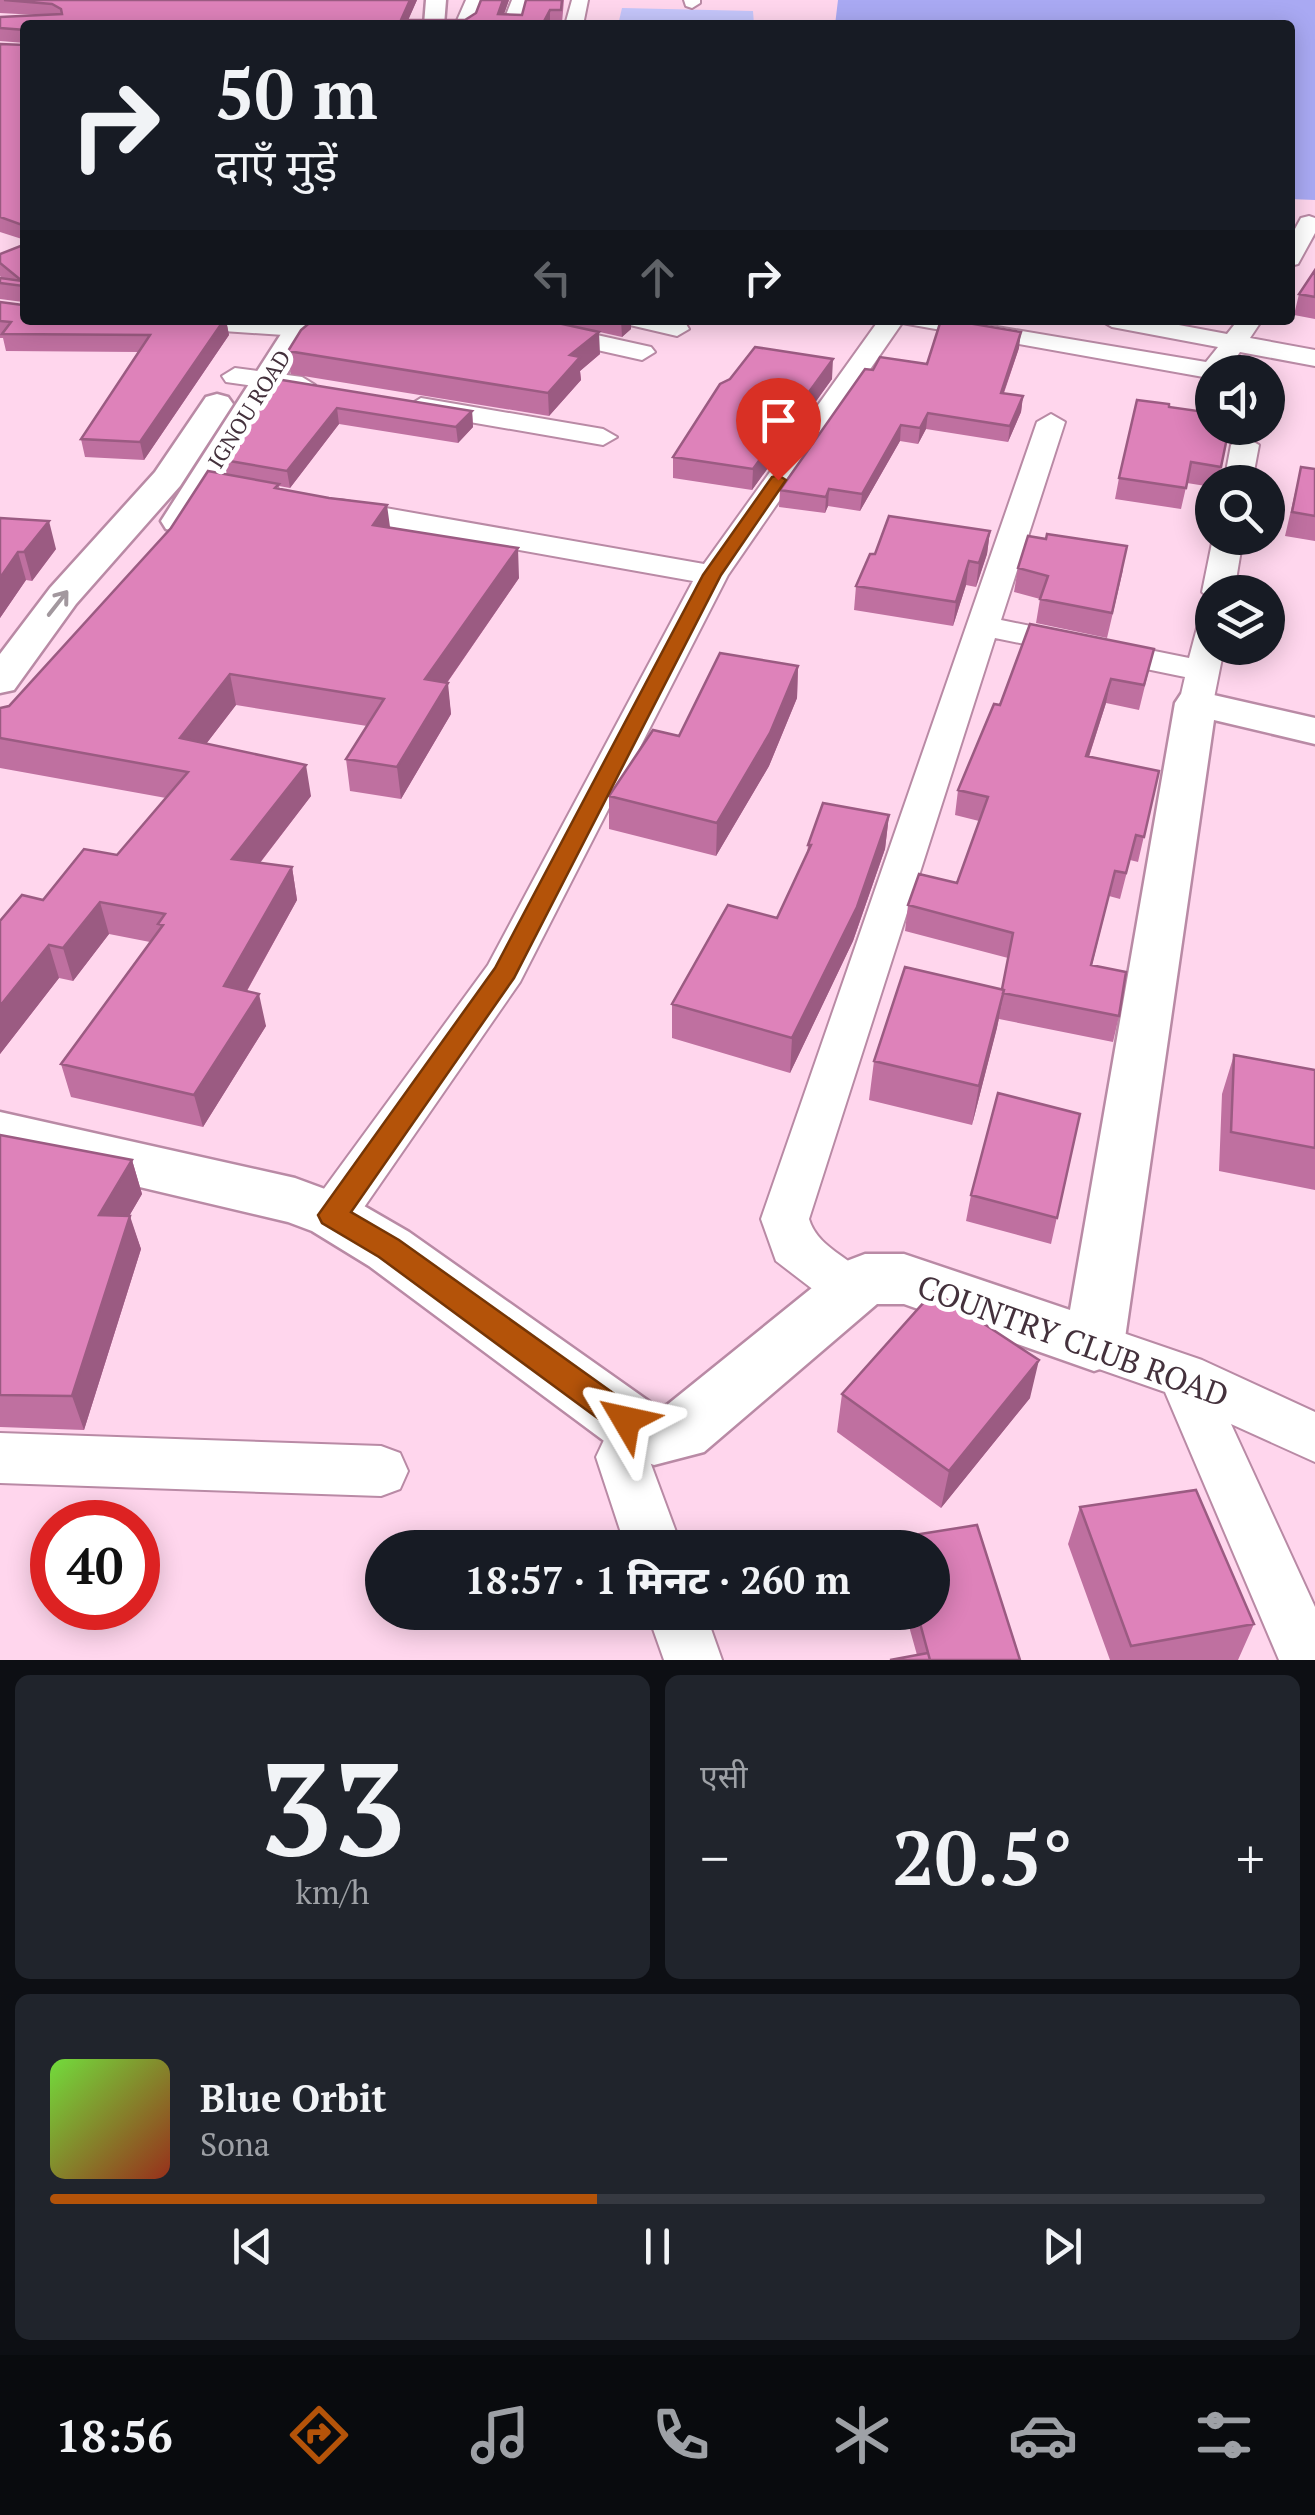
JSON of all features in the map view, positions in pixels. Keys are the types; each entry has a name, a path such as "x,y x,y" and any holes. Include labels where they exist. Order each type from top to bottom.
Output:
{"street":[{"path":"1299,259 1309,223"},
{"name":"IGNOU ROAD","path":"6,697 63,596 168,479 251,378 284,325"},
{"path":"518,325 642,352"},
{"path":"660,325 676,329"},
{"path":"332,1215 505,972 712,575 887,325"},
{"path":"941,325 1204,370 1217,366 1247,325"},
{"path":"1136,325 1315,358"},
{"path":"251,378 322,389"},
{"name":"IGNOU ROAD","path":"106,548 156,552 203,485 251,378"},
{"path":"398,402 603,437"},
{"path":"850,1288 793,1246 786,1219 1051,422"},
{"path":"1241,465 1244,446"},
{"path":"168,479 242,492"},
{"path":"321,506 712,575"},
{"path":"982,626 1200,687 1315,731"},
{"name":"IGNOU ROAD","path":"6,697 71,644"},
{"path":"1094,1345 1204,665"},
{"name":"COUNTRY CLUB ROAD","path":"0,1133 295,1201 332,1215 389,1249 642,1432 654,1436 682,1432 850,1288 865,1279 904,1279 1184,1376 1315,1438"},
{"path":"1184,1376 1308,1660"},
{"path":"622,1457 648,1530"},
{"path":"0,1458 380,1472"},
{"path":"682,1630 692,1660"}],"shaded area":[{"path":"838,0 1315,0 1315,200 1295,199 1295,20 836,20"},
{"path":"622,8 753,11 754,20 619,20"}],"building":[{"path":"4,0 410,0 401,20 20,20 20,30 0,28 0,17 62,14 52,4"},
{"path":"481,0 503,0 498,14 522,15 526,0 562,0 561,10 550,10 545,20 465,20 476,13"},
{"path":"0,44 20,45 20,224 0,217"},
{"path":"20,247 20,279 0,263 0,254"},
{"path":"1315,270 1315,297 1299,294"},
{"path":"0,278 20,281 20,286 0,283"},
{"path":"0,302 20,305 20,325 221,325 140,442 81,439 150,335 2,334 11,322 0,321"},
{"path":"307,325 567,325 599,332 570,355 580,357 548,393 288,351"},
{"path":"939,325 980,325 1021,332 1001,393 1023,396 1010,426 928,413 920,428 901,425 862,494 829,489 826,497 780,490 865,369 873,370 880,357 927,364"},
{"path":"755,347 833,359 753,469 673,457 720,384 730,379"},
{"path":"276,379 472,411 456,427 337,408 287,471 224,460"},
{"path":"1137,400 1195,411 1195,445 1226,445 1221,465 1191,462 1186,488 1119,478"},
{"path":"1301,467 1315,469 1315,516 1292,512"},
{"path":"208,471 279,484 275,488 387,505 373,525 518,548 425,679 448,683 397,767 346,759 384,699 230,674 180,738 306,765 232,859 292,867 224,986 259,994 194,1095 61,1064 163,925 158,924 165,914 100,902 63,948 49,945 0,1006 0,921 22,895 43,900 84,849 117,855 188,772 0,738 0,708 9,706 171,528"},
{"path":"889,516 990,531 979,563 969,561 956,602 856,586 870,554 875,554"},
{"path":"0,518 49,521 24,552 18,552 0,578"},
{"path":"1047,534 1127,546 1112,613 1040,599 1048,576 1018,568 1028,536 1046,539"},
{"path":"1030,624 1154,649 1144,685 1111,679 1086,756 1159,771 1144,837 1136,835 1126,873 1115,871 1091,965 1126,972 1119,1016 1003,993 1013,933 908,905 919,874 957,883 988,797 958,790 994,704 1000,705"},
{"path":"720,653 798,666 770,733 717,823 609,796 653,730 679,736"},
{"path":"823,803 889,815 857,907 792,1038 672,1004 728,905 777,918 811,845"},
{"path":"905,967 1004,990 979,1086 874,1061"},
{"path":"1234,1055 1315,1070 1315,1148 1231,1132"},
{"path":"998,1093 1080,1114 1057,1218 971,1195"},
{"path":"0,1135 132,1160 99,1215 130,1216 72,1396 0,1395"},
{"path":"934,1291 1039,1360 949,1471 842,1394"},
{"path":"1196,1490 1254,1624 1131,1646 1080,1507"},
{"path":"977,1525 1020,1660 930,1660 922,1630 950,1630 950,1530 945,1530"},
{"path":"928,1653 930,1660 890,1660"}],"route":[{"path":"626,1420 389,1249 332,1215 505,972 712,575 778,480"}]}
